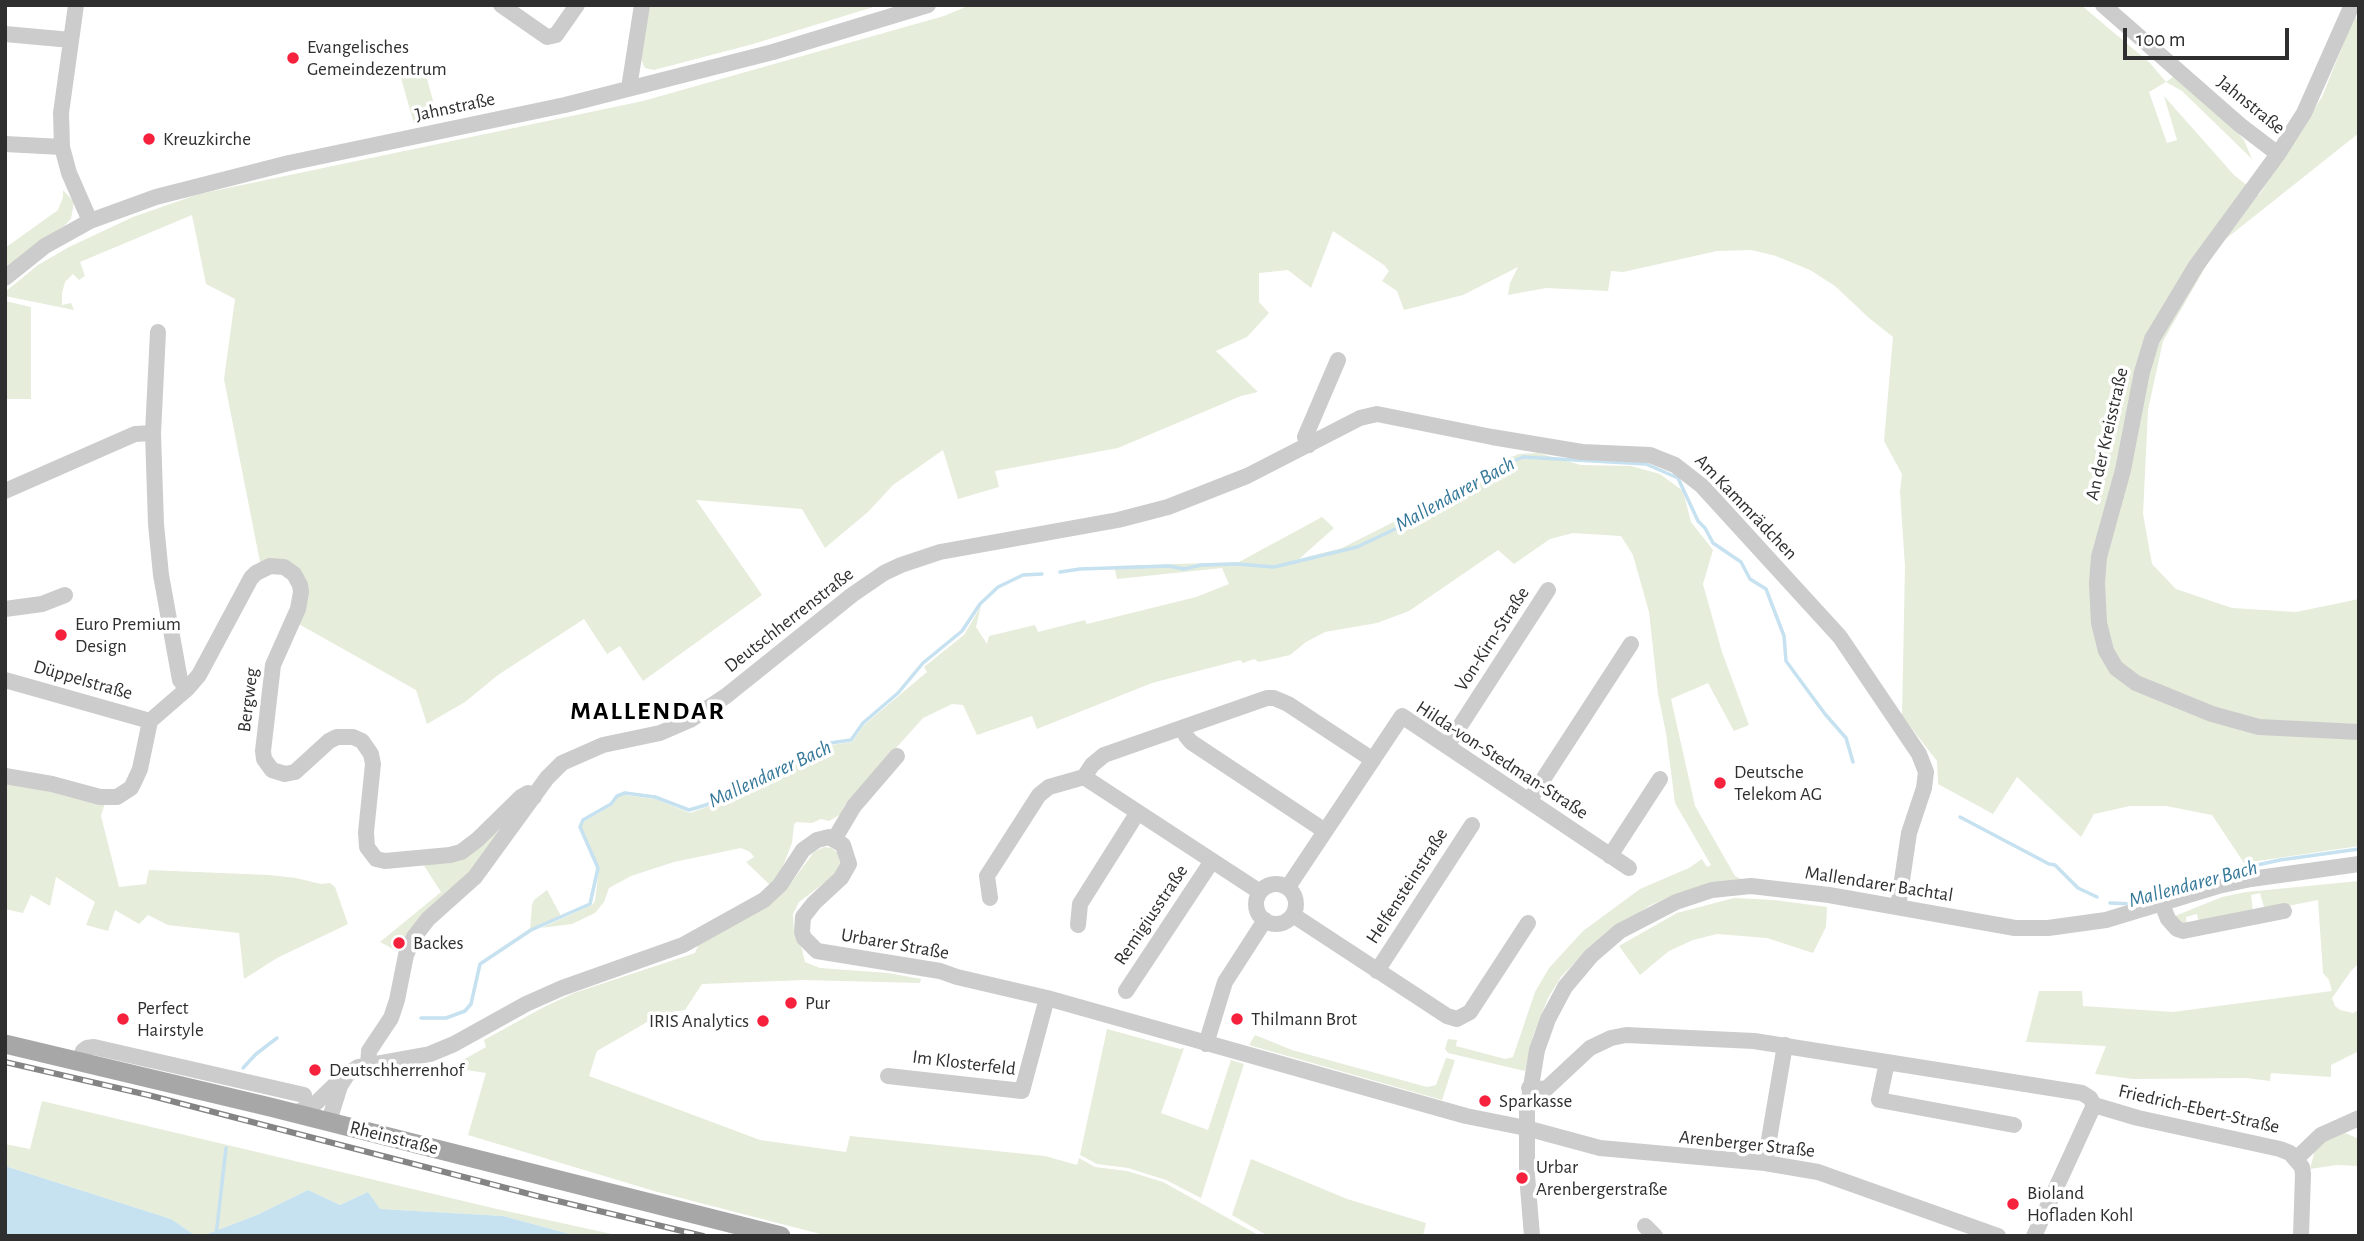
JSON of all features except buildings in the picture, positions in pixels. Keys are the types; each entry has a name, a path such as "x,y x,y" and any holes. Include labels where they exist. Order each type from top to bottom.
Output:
{"main road":[{"name":"Rheinstraße","path":"5,1044 273,1097 300,1104 329,1121 781,1236"}],"street":[{"path":"76,5 61,113 62,147 69,173 90,221"},
{"path":"501,5 547,37 556,35 577,5"},
{"path":"629,88 642,5"},
{"name":"Jahnstraße","path":"5,278 45,246 90,221 156,197 228,177 565,105 773,52 928,5"},
{"name":"Jahnstraße","path":"2103,5 2240,125 2278,154"},
{"name":"An der Kreisstraße","path":"2352,5 2304,113 2278,154 2196,266 2152,339 2142,372 2123,470 2099,557 2097,583 2099,623 2106,651 2116,668 2136,683 2212,714 2259,727 2359,732"},
{"path":"5,34 71,40"},
{"path":"5,144 62,147"},
{"path":"158,332 153,433 156,523 161,575 180,680 187,690"},
{"path":"1310,445 1305,438 1338,360"},
{"name":"Am Kammrädchen","path":"1310,445 1360,418 1377,414 1492,438 1582,452 1641,454 1665,460 1689,475 1840,637 1919,754 1926,772 1924,788 1909,833 1898,907"},
{"path":"5,491 135,434 153,433"},
{"name":"Deutschherrenstraße","path":"368,1065 368,1055 391,1018 406,955 414,937 428,919 475,877 547,778 562,763 603,745 660,733 690,720 726,696 852,595 901,565 940,552 1118,520 1168,507 1247,476 1310,445"},
{"name":"Bergweg","path":"150,721 187,690 200,675 251,578 264,569 284,567 294,574 301,592 298,608 273,665 263,751 264,759 272,770 285,774 295,772 337,737 353,737 362,741 372,754 373,764 367,847 376,859 385,861 461,852 470,847 521,797 528,793 534,797"},
{"name":"Von-Kirn-Straße","path":"1447,746 1548,590"},
{"path":"5,609 41,604 65,595"},
{"path":"1529,801 1631,644"},
{"name":"Düppelstraße","path":"5,680 150,721"},
{"path":"989,898 987,876 1039,795 1049,787 1084,776 1104,755 1267,698 1274,698 1288,704 1373,760"},
{"name":"Hilda-von-Stedman-Straße","path":"1288,887 1402,716 1629,869"},
{"path":"5,776 52,784 100,797 117,797 124,794 140,769 150,721"},
{"path":"1183,728 1192,742 1325,831"},
{"path":"329,1121 340,1086 358,1067 430,1054 562,988 682,945 764,900 774,892 796,859 811,843 824,837 835,838 854,806 897,757"},
{"name":"Remigiusstraße","path":"1084,776 1260,892"},
{"path":"1610,856 1660,779"},
{"path":"1078,925 1080,904 1138,812"},
{"name":"Helfensteinstraße","path":"1377,971 1472,825"},
{"name":"Urbarer Straße","path":"835,838 843,845 849,857 849,864 841,878 814,902 803,917 804,939 812,948 828,954 882,960 940,971 1047,998 1466,1116 1526,1128"},
{"name":"Remigiusstraße","path":"1126,991 1212,861"},
{"name":"Mallendarer Bachtal","path":"1532,1236 1526,1128 1530,1088 1543,1032 1565,986 1584,963 1620,931 1653,912 1693,895 1730,887 1751,886 1829,895 2031,928 2106,920 2218,886 2359,864"},
{"path":"1276,883 1288,887 1293,892 1296,904 1293,915 1277,924 1265,920 1257,910 1260,892 1264,887 1276,883"},
{"path":"2162,904 2168,919 2183,932 2284,911"},
{"name":"Helfensteinstraße","path":"1293,915 1447,1016 1462,1018 1470,1012 1528,923"},
{"path":"1206,1044 1225,982 1265,920"},
{"name":"Im Klosterfeld","path":"888,1076 1022,1091 1047,998"},
{"name":"Friedrich-Ebert-Straße","path":"1530,1088 1546,1088 1590,1048 1617,1036 1726,1039 1785,1045 2082,1093 2090,1098 2094,1105 2138,1118 2280,1149 2296,1159 2302,1167 2304,1181 2301,1236"},
{"path":"1765,1164 1785,1045"},
{"path":"1886,1062 1879,1100 2014,1125"},
{"path":"300,1104 316,1103 340,1079 347,1076"},
{"name":"Friedrich-Ebert-Straße","path":"2034,1236 2094,1105"},
{"path":"2296,1159 2321,1135 2356,1122"},
{"name":"Arenberger Straße","path":"1526,1128 1600,1148 1765,1164 1829,1175 1998,1236"}],"green space":[{"path":"649,5 880,5 753,44 654,70 645,68 641,59"},
{"path":"970,5 2081,5 2150,63 2166,82 2149,92 2167,143 2177,140 2164,96 2234,175 2259,195 2322,97 2355,15 2359,26 2359,133 2218,245 2163,341 2148,410 2143,514 2152,564 2176,589 2232,608 2296,612 2359,599 2359,846 2244,863 2212,815 2166,806 2130,806 2094,814 2081,837 2017,777 1993,814 1938,784 1937,761 1902,716 1905,566 1900,492 1902,474 1884,441 1893,337 1835,286 1810,270 1776,256 1751,250 1717,251 1623,272 1611,271 1608,291 1546,288 1508,295 1510,283 1518,267 1463,295 1404,310 1397,291 1382,281 1389,271 1384,265 1333,231 1311,288 1288,270 1259,273 1259,302 1269,313 1247,337 1216,351 1258,392 1241,396 1118,448 995,471 999,487 958,499 943,450 893,485 868,512 825,548 802,509 696,500 762,595 643,681 620,646 607,654 584,619 498,675 465,702 427,724 416,690 297,623 307,587 260,562 224,379 235,299 206,284 192,215 80,262 85,276 79,280 73,274 65,282 62,293 62,305 71,303 74,310 5,296 5,292 38,265 69,247 133,217 199,194 643,101 944,16"},
{"path":"423,64 438,119 414,124 399,71"},
{"path":"2177,74 2217,110 2244,140 2252,159 2182,91 2166,82"},
{"path":"63,190 74,202 71,219 5,271 5,248 58,210"},
{"path":"5,301 31,307 31,399 5,399"},
{"path":"1538,453 1581,465 1631,466 1660,474 1683,491 1691,522 1713,550 1703,584 1722,652 1749,725 1734,731 1708,683 1671,699 1695,806 1735,876 1741,879 1671,896 1649,906 1591,946 1561,977 1548,998 1533,1036 1525,1071 1448,1053 1445,1049 1448,1039 1457,1040 1456,1046 1505,1059 1513,1057 1535,992 1549,968 1583,931 1640,889 1689,868 1702,859 1707,867 1711,865 1675,803 1658,694 1649,612 1633,555 1621,536 1573,533 1550,539 1514,564 1498,550 1409,611 1377,623 1325,632 1290,655 1259,662 1254,659 1243,663 1240,660 1152,683 1037,729 1032,716 977,735 963,705 952,704 923,718 844,806 841,814 829,821 821,819 812,823 796,822 792,843 779,876 771,886 746,862 754,857 741,848 674,862 631,876 609,888 604,902 595,913 572,924 541,928 592,905 595,901 599,868 581,826 611,806 619,796 655,799 690,813 707,807 742,785 770,780 831,745 852,742 864,725 927,672 924,667 964,635 981,606 976,627 987,644 989,636 1035,625 1038,632 1085,620 1087,624 1196,597 1229,584 1222,568 1117,579 1114,566 1239,562 1322,517 1334,528 1299,559 1342,548 1433,502 1499,462 1519,454"},
{"path":"5,779 105,803 101,816 119,887 146,884 149,870 269,875 321,884 330,883 335,887 348,924 277,958 244,979 239,933 168,925 148,915 139,924 115,910 108,931 86,925 95,902 56,877 50,906 31,895 23,913 5,909"},
{"path":"522,801 472,869 401,953 380,942 441,892 423,864 451,860"},
{"path":"824,847 838,853 840,864 832,877 799,902 793,914 794,933 805,962 820,968 888,973 921,979 920,983 804,980 702,984 685,1010 661,1014 597,1051 589,1076 760,1140 846,1152 850,1136 1045,1156 1077,1165 1079,1158 1095,1167 1127,1171 1163,1182 1260,1236 828,1236 654,1191 468,1135 486,1073 467,1070 456,1064 486,1047 484,1040 574,993 695,953 699,943 772,903 814,852"},
{"path":"2359,881 2359,963 2332,998 2340,1010 2353,1013 2359,1010 2359,1051 2331,1065 2331,1077 2271,1073 2270,1081 2246,1078 2133,1079 2095,1074 2106,1046 2026,1042 2039,991 2082,991 2083,1006 2173,1012 2332,991 2329,980 2323,973 2318,900 2268,910 2264,907 2260,893 2251,895 2253,911 2199,923 2197,914 2186,917 2187,926 2182,925 2175,916 2222,897 2246,892"},
{"path":"547,890 561,916 530,930 534,900"},
{"path":"1734,898 1827,907 1826,927 1813,953 1767,938 1717,934 1693,940 1669,951 1640,975 1619,946 1677,913"},
{"path":"1107,1029 1184,1048 1161,1113 1208,1130 1231,1060 1244,1064 1201,1198 1166,1180 1128,1168 1097,1164 1080,1155"},
{"path":"1255,1035 1292,1050 1427,1087 1436,1085 1446,1058 1455,1060 1442,1100 1249,1045"},
{"path":"42,1101 621,1236 577,1236 503,1216 379,1209 368,1192 340,1205 308,1190 257,1215 196,1236 171,1219 5,1166 5,1144 30,1149"},
{"path":"2345,1133 2359,1139 2359,1166 2337,1165 2310,1169 2315,1149 2323,1142"},
{"path":"1251,1159 1347,1199 1426,1223 1423,1236 1270,1236 1261,1232 1232,1215"}],"water":[{"path":"5,1166 171,1219 196,1236 5,1236"},
{"path":"308,1190 340,1205 368,1192 380,1209 503,1216 577,1236 202,1236 257,1215"}],"waterway":[{"name":"Mallendarer Bach","path":"1060,572 1169,566 1184,569 1201,565 1237,564 1274,567 1357,547 1412,521 1492,470 1523,457 1646,464 1678,478 1698,521 1713,543 1741,562 1750,579 1766,589 1784,636 1786,661 1846,738 1853,762"},
{"name":"Mallendarer Bach","path":"421,1018 446,1018 465,1011 471,1004 480,964 531,930 590,904 598,868 580,827 583,820 625,793 655,797 689,810 706,805 742,784 769,778 830,743 851,740 863,723 898,693 923,663 962,631 980,604 998,587 1023,575 1042,574"},
{"name":"Mallendarer Bach","path":"1960,817 2055,865 2078,888 2097,897"},
{"name":"Mallendarer Bach","path":"2181,889 2230,871 2280,860 2359,849"},
{"name":"Mallendarer Bach","path":"2110,903 2133,904"},
{"name":"Mallendarer Bach","path":"243,1068 277,1038"},
{"name":"Mallendarer Bach","path":"216,1236 226,1148"}],"railway":[{"path":"5,1062 148,1095 537,1196 703,1236"}],"place":[{"name":"Evangelisches Gemeindezentrum","path":"293,58"},
{"name":"Kreuzkirche","path":"149,139"},
{"name":"Euro Premium Design","path":"61,635"},
{"name":"Deutsche Telekom AG","path":"1720,783"},
{"name":"Backes","path":"399,943"},
{"name":"Pur","path":"791,1003"},
{"name":"Perfect Hairstyle","path":"123,1019"},
{"name":"Thilmann Brot","path":"1237,1019"},
{"name":"IRIS Analytics","path":"763,1021"},
{"name":"Deutschherrenhof","path":"315,1070"},
{"name":"Sparkasse","path":"1485,1101"},
{"name":"Urbar Arenbergerstraße","path":"1522,1178"},
{"name":"Bioland Hofladen Kohl","path":"2013,1204"}],"district":[{"name":"MALLENDAR","path":"648,711"}]}
